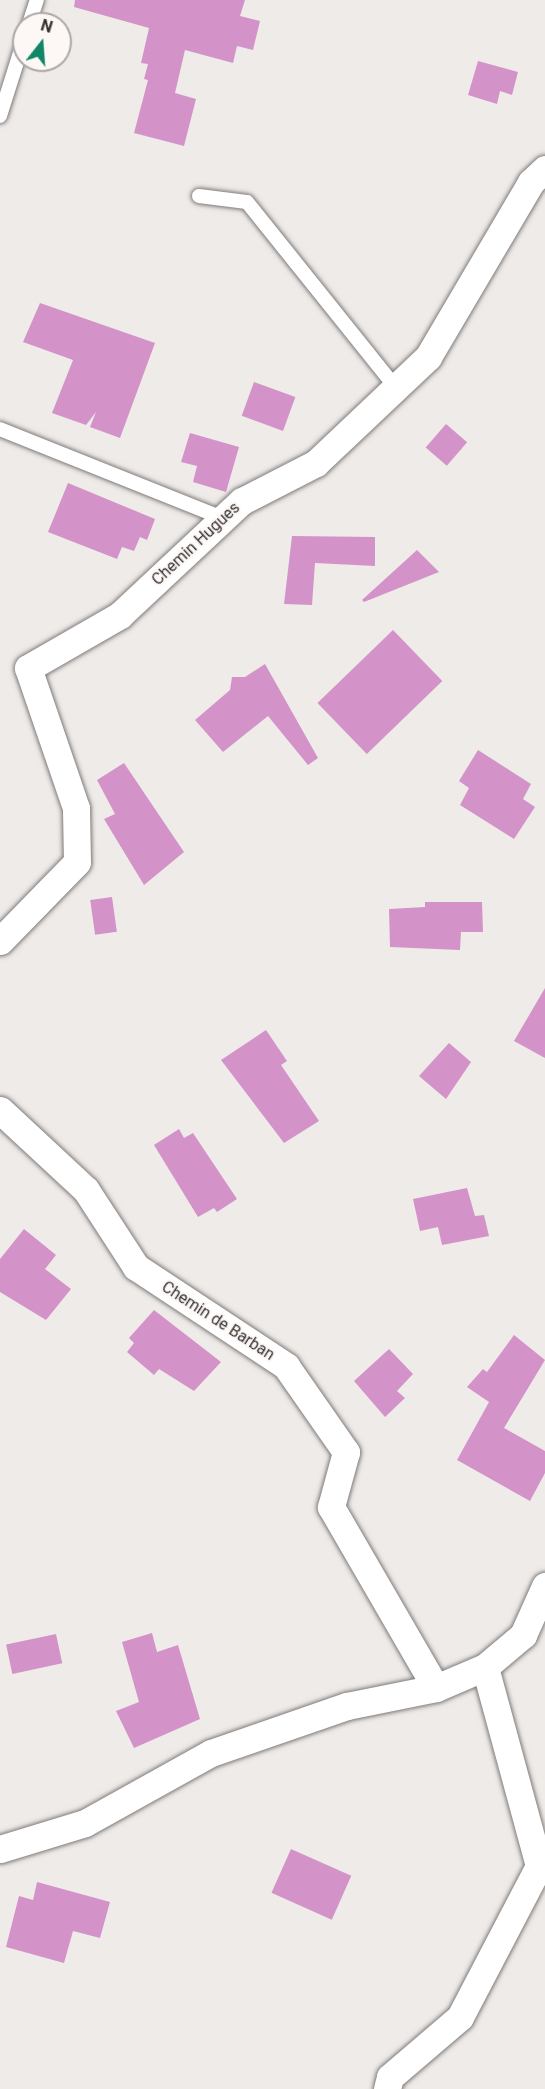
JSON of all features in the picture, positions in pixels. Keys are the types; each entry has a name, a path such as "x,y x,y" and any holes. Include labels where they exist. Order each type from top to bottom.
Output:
{"street":[{"name":"Chemin Hugues","path":"0,941 77,862 76,808 28,668 120,615 242,501 316,463 428,357 531,182 545,168"},
{"name":"Chemin de Barban","path":"0,1110 86,1190 136,1267 286,1366 346,1452 331,1508 436,1688"},
{"path":"0,1849 85,1823 211,1753 347,1706 436,1688 485,1667 523,1635 545,1586"},
{"path":"387,2089 390,2077 460,2017 539,1866 485,1667"}],"lane":[{"path":"0,116 14,72"},
{"path":"199,196 247,202 396,387"},
{"path":"0,429 223,518"}],"building":[{"path":"75,0 245,0 240,16 260,21 253,50 237,46 233,63 185,50 175,93 196,99 184,146 134,133 148,80 144,79 148,64 141,63 149,28 74,7"},
{"path":"478,61 518,72 512,95 500,91 497,104 468,95"},
{"path":"40,303 155,343 120,438 90,427 96,412 86,425 52,413 73,360 23,342"},
{"path":"254,382 295,397 283,431 242,416"},
{"path":"446,424 467,442 447,466 426,447"},
{"path":"190,433 239,447 226,492 193,482 197,466 181,462"},
{"path":"68,483 155,519 147,540 140,537 134,551 122,547 117,559 48,532"},
{"path":"292,536 375,537 375,566 315,563 312,605 284,604"},
{"path":"417,550 439,572 364,602 362,600"},
{"path":"393,630 442,681 367,754 317,703"},
{"path":"265,664 318,758 308,765 268,716 223,752 195,720 230,690 232,677 245,677"},
{"path":"478,750 531,784 523,799 535,807 514,839 460,805 469,788 459,781"},
{"path":"124,763 184,852 144,885 104,819 115,814 97,780"},
{"path":"112,897 117,932 95,935 90,900"},
{"path":"425,902 482,902 483,932 461,932 460,950 390,947 389,909 425,907"},
{"path":"545,988 545,1058 514,1041"},
{"path":"266,1030 287,1061 281,1065 319,1121 284,1143 221,1060"},
{"path":"449,1043 471,1062 446,1099 419,1076"},
{"path":"179,1129 184,1138 193,1133 237,1199 217,1212 214,1208 198,1217 154,1145"},
{"path":"467,1188 475,1216 484,1215 489,1236 442,1245 438,1227 420,1231 413,1199"},
{"path":"24,1229 56,1255 45,1269 71,1289 46,1320 0,1292 0,1259"},
{"path":"154,1310 221,1362 194,1391 159,1369 154,1375 127,1352 134,1343 129,1338"},
{"path":"514,1335 545,1360 504,1428 545,1451 545,1473 530,1501 457,1460 489,1402 467,1387 483,1369 487,1372"},
{"path":"389,1349 413,1374 397,1391 405,1398 385,1417 354,1381"},
{"path":"152,1633 157,1652 178,1645 200,1719 134,1748 116,1711 139,1702 122,1642"},
{"path":"56,1634 62,1663 12,1674 6,1645"},
{"path":"291,1849 351,1876 332,1920 271,1893"},
{"path":"37,1882 110,1902 100,1938 73,1931 64,1963 6,1947 19,1896 33,1900"}]}
